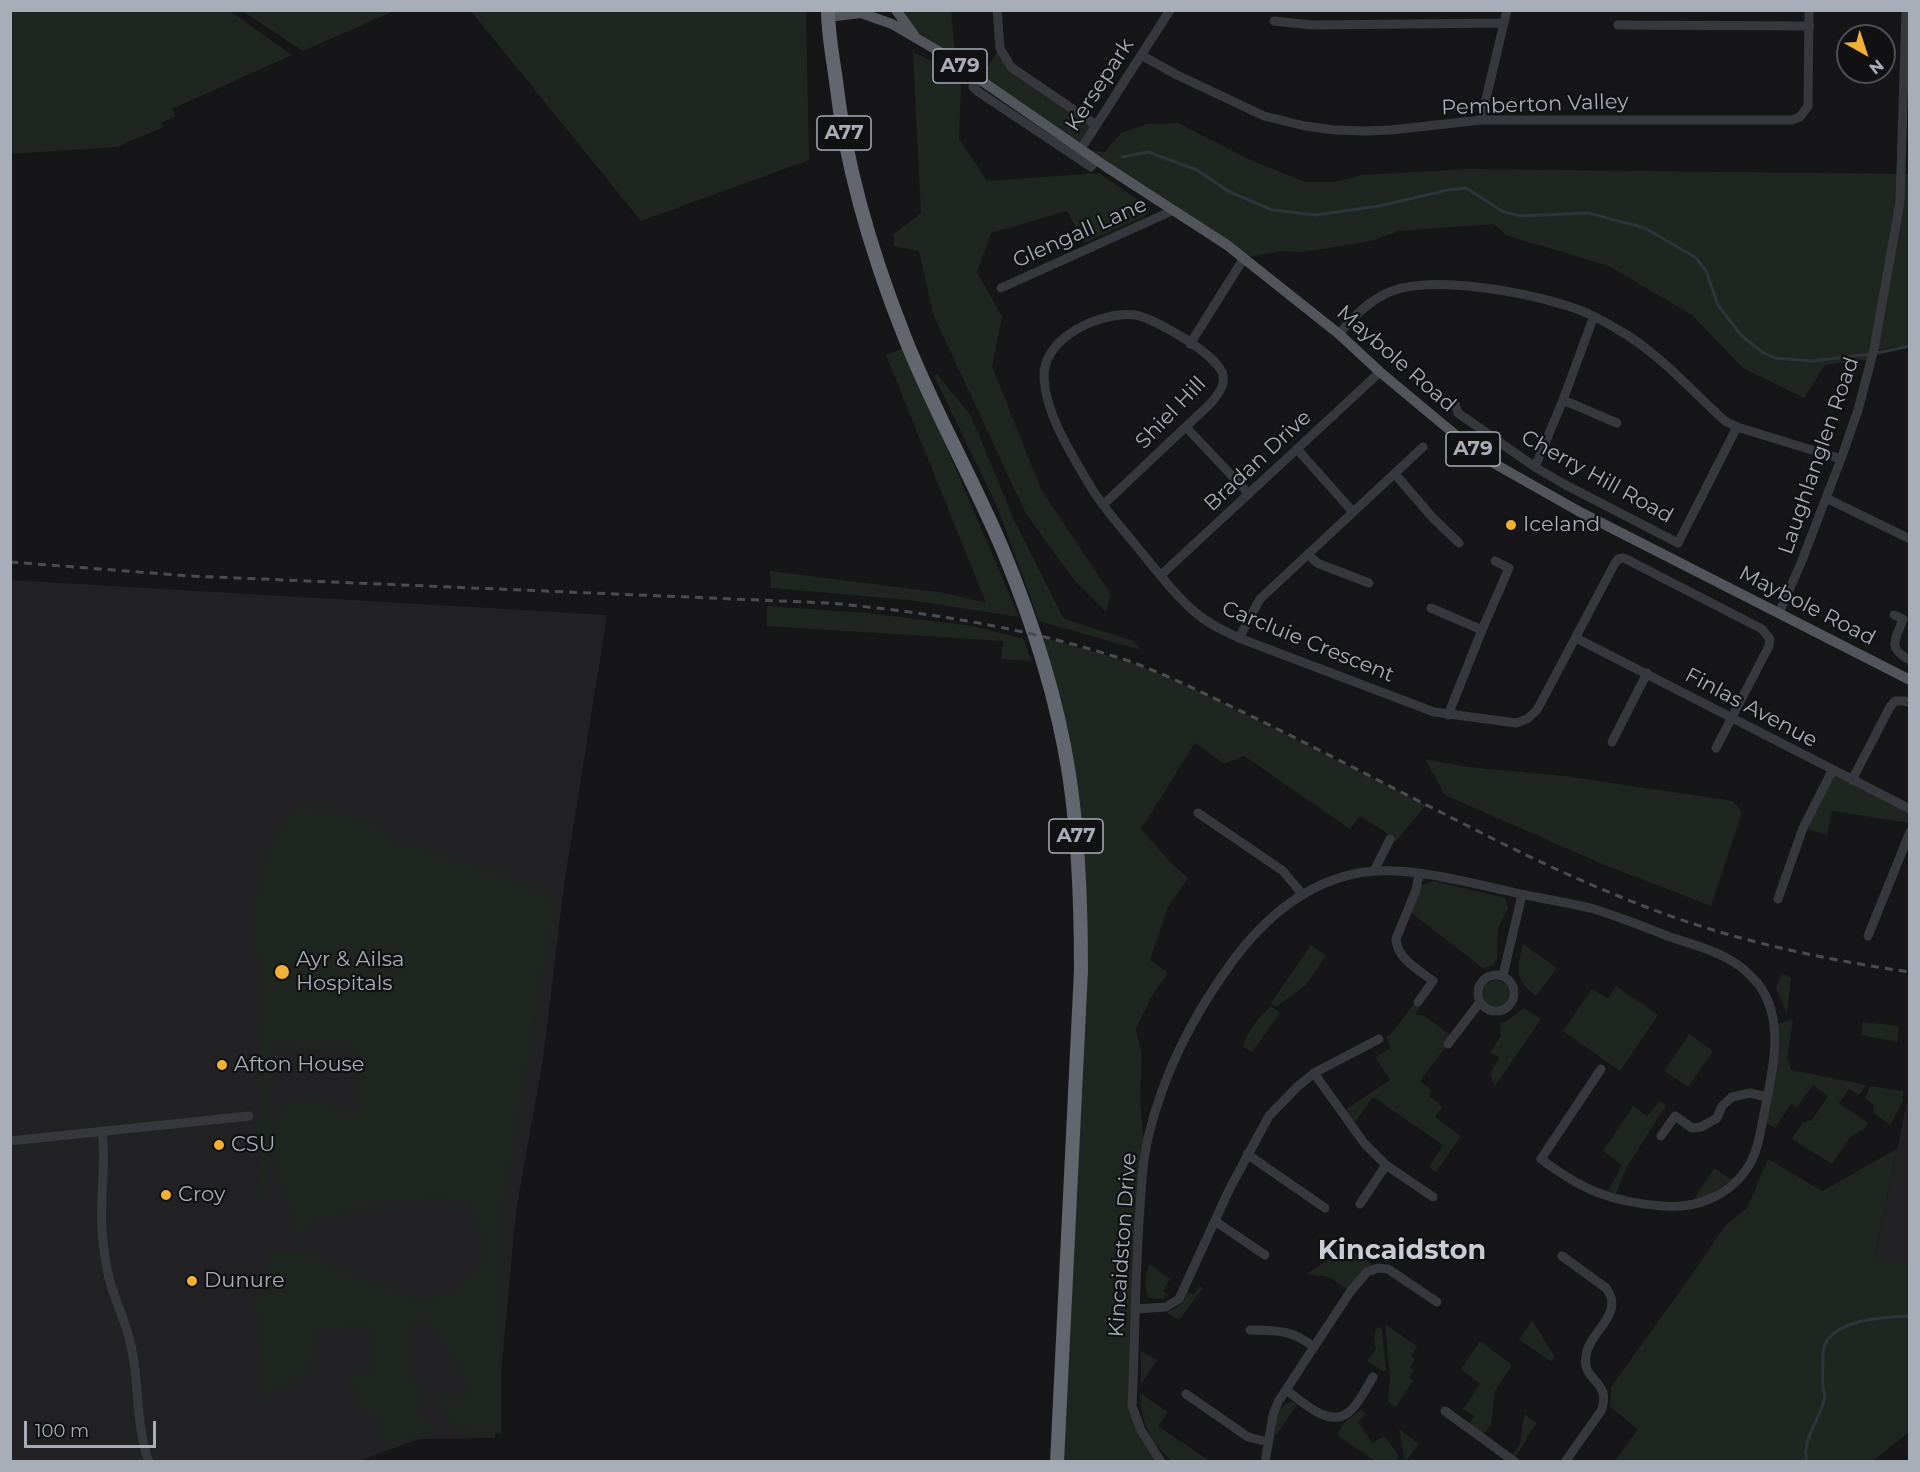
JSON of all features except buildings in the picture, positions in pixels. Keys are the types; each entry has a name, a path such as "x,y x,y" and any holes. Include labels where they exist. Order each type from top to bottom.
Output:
{"highway":[{"name":"A77","path":"828,14 840,114 857,197 871,248 905,339 1002,547 1019,592 1057,714 1069,775 1081,895 1082,970 1058,1461"}],"main road":[{"name":"Maybole Road","path":"896,10 917,39"},
{"name":"Maybole Road","path":"828,14 861,13 892,24 1174,210 1244,258 1339,334 1380,372 1481,456 1580,512 1910,680"}],"street":[{"path":"997,10 1000,48 1011,68 1096,125"},
{"name":"Kersepark","path":"1081,149 1170,10"},
{"path":"1481,120 1507,10"},
{"name":"Pemberton Valley","path":"1141,55 1177,75 1264,116 1305,126 1365,131 1419,128 1481,120 1792,120 1800,117 1808,106 1809,10"},
{"name":"Laughlanglen Road","path":"1779,613 1841,459 1872,359 1900,202 1907,120 1907,17"},
{"path":"1274,21 1312,25 1504,23"},
{"path":"1618,25 1810,26"},
{"path":"979,80 973,87 980,93 1090,167 1096,160"},
{"name":"Glengall Lane","path":"1001,288 1174,210"},
{"path":"1190,344 1244,258"},
{"path":"1339,334 1371,303 1390,292 1409,286 1435,284 1481,288 1567,305 1594,316 1643,345 1725,421 1737,427 1841,459"},
{"name":"Carcluie Crescent","path":"1190,344 1147,317 1112,316 1071,332 1058,342 1047,358 1044,376 1053,413 1067,446 1103,505 1161,575 1196,613 1215,627 1434,712 1516,723 1527,719 1537,710 1614,565 1618,559 1624,558 1762,629 1767,634 1769,646 1732,719"},
{"path":"1535,466 1563,400 1594,316"},
{"name":"Shiel Hill","path":"1103,505 1211,403 1222,388 1224,377 1215,360 1190,344"},
{"name":"Bradan Drive","path":"1161,575 1380,372"},
{"path":"1563,400 1617,423"},
{"name":"Cherry Hill Road","path":"1455,404 1458,413 1535,466 1678,543 1737,427"},
{"path":"1186,427 1249,494"},
{"path":"1239,638 1260,599 1423,447"},
{"path":"1297,449 1353,512"},
{"path":"1395,474 1432,517 1459,543"},
{"path":"1826,498 1910,539"},
{"path":"1308,554 1317,563 1369,583"},
{"path":"1448,715 1509,568 1495,561"},
{"path":"1431,608 1482,630"},
{"path":"1894,615 1903,619 1894,643 1895,649 1899,655 1910,660"},
{"name":"Finlas Avenue","path":"1576,638 1910,809"},
{"path":"1612,742 1647,673"},
{"path":"1852,780 1890,707 1895,701 1910,703"},
{"path":"1716,748 1732,719"},
{"path":"1778,899 1803,828 1832,771"},
{"path":"1198,813 1283,871 1302,894"},
{"path":"1868,936 1910,832"},
{"path":"1374,871 1390,839"},
{"name":"Kincaidston Drive","path":"1161,1461 1141,1430 1132,1406 1137,1249 1148,1137 1162,1090 1196,1017 1225,971 1264,923 1302,894 1328,882 1374,871 1419,874 1591,909 1699,947 1728,959 1747,972 1764,994 1772,1014 1774,1057 1756,1150 1746,1171 1727,1189 1699,1203 1672,1207 1641,1204 1609,1197 1568,1180 1541,1159 1601,1069"},
{"path":"1418,1002 1433,981 1404,959 1396,944 1398,932 1416,890 1419,874"},
{"path":"1503,975 1521,895"},
{"path":"1491,975 1503,975 1514,987 1512,1002 1504,1010 1488,1010 1480,1002 1478,992 1482,982 1491,975"},
{"path":"1448,1044 1480,1002"},
{"path":"1135,1309 1166,1307 1179,1299 1247,1154 1269,1116 1314,1073 1379,1039"},
{"path":"1314,1073 1364,1143 1386,1165 1433,1197"},
{"path":"1661,1136 1675,1116 1692,1128 1701,1127 1717,1118 1722,1106 1732,1097 1750,1093 1767,1097"},
{"path":"10,1141 249,1116"},
{"path":"102,1131 105,1150 101,1205 103,1246 112,1291 131,1337 142,1444 149,1461"},
{"path":"1247,1154 1325,1208"},
{"path":"1360,1204 1386,1165"},
{"path":"1215,1221 1265,1255"},
{"path":"1562,1256 1606,1288 1611,1294 1613,1305 1610,1315 1588,1347 1585,1358 1586,1369 1604,1391 1604,1403 1601,1411 1565,1461"},
{"path":"1265,1461 1272,1415 1278,1402 1359,1280 1367,1272 1378,1268 1388,1269 1437,1302"},
{"path":"1250,1330 1288,1331 1314,1347"},
{"path":"1286,1390 1327,1417 1342,1417 1355,1405 1373,1377"},
{"path":"1186,1394 1248,1437 1268,1442"},
{"path":"1445,1411 1515,1461"}],"shaded area":[{"path":"11,10 230,11 292,55 172,109 176,116 161,123 162,128 116,147 11,154"},
{"path":"242,11 394,11 303,51"},
{"path":"471,11 806,11 809,160 641,221"},
{"path":"904,11 951,11 956,63 917,39"},
{"path":"1000,48 1011,68 1096,125 1082,150 1105,152 1121,133 1148,124 1178,123 1246,158 1305,182 1334,182 1361,175 1468,169 1909,174 1909,345 1876,350 1896,236 1872,359 1825,365 1804,398 1743,368 1692,315 1609,266 1508,236 1493,224 1398,231 1374,240 1342,246 1301,252 1282,251 1244,258 1105,166 979,80"},
{"path":"913,52 941,66 961,86 959,139 987,181 1099,173 1150,208 1144,217 1084,243 1067,211 991,233 977,272 1002,317 992,366 1041,489 1111,594 1106,612 1075,581 1026,514 933,314 919,251 894,246 894,234 921,213"},
{"path":"904,348 1019,617 909,600 771,588 770,571 945,593 986,603 886,355"},
{"path":"937,374 971,416 1015,522 1064,619 1134,641 1141,650 1039,621 997,506 934,376"},
{"name":"Ayr & Ailsa Hospitals","path":"10,580 607,615 564,885 543,1059 516,1211 495,1438 420,1439 355,1462 11,1461"},
{"path":"767,606 868,613 972,626 1024,639 1031,661 1001,659 1003,641 767,626"},
{"path":"1045,638 1130,662 1165,676 1426,805 1396,841 1360,816 1350,829 1244,756 1224,764 1195,743 1141,829 1172,864 1188,878 1168,907 1150,960 1168,973 1151,997 1136,1029 1142,1056 1140,1097 1145,1159 1132,1406 1161,1461 1057,1461 1081,970 1074,818 1042,660"},
{"path":"1425,759 1468,767 1565,776 1733,801 1742,812 1711,906 1600,863 1445,795"},
{"path":"1832,771 1909,809 1909,823 1832,811 1827,835 1803,828"},
{"path":"298,805 375,823 399,843 419,847 498,873 555,902 501,1216 501,1433 458,1430 441,1412 436,1394 461,1401 469,1391 457,1362 435,1334 429,1319 407,1325 411,1380 423,1386 417,1412 438,1431 384,1446 378,1419 363,1411 349,1375 372,1371 370,1326 317,1329 314,1350 306,1373 263,1398 256,1296 268,1293 271,1276 268,1252 309,1251 335,1268 423,1301 454,1291 482,1267 482,1233 470,1207 445,1198 395,1201 317,1220 301,1242 272,1152 274,1121 278,1120 286,1103 299,1101 320,1101 337,1109 358,1111 360,1065 351,1047 326,1046 306,1051 290,1042 273,1041 271,1086 266,1120 272,1125 270,1165 257,1209 261,1004 264,985 255,941 254,909 270,844"},
{"path":"1433,881 1505,898 1508,907 1498,929 1497,959 1494,965 1483,968 1410,912 1422,885"},
{"path":"1523,944 1557,968 1536,996 1524,985 1519,973"},
{"path":"1311,945 1326,956 1307,984 1276,1007 1271,1003"},
{"path":"1781,974 1791,977 1787,1014 1776,988"},
{"path":"1496,980 1505,984 1509,993 1505,1002 1496,1006 1487,1002 1483,993 1487,984"},
{"path":"1616,986 1658,1015 1620,1071 1563,1031 1592,989 1608,999"},
{"path":"1414,1004 1420,1007 1415,1015 1423,1015 1453,1037 1420,1081 1432,1090 1429,1096 1442,1106 1435,1117 1461,1136 1436,1172 1429,1167 1443,1145 1373,1097 1352,1126 1342,1112 1390,1080 1375,1057 1391,1048 1386,1036 1390,1035"},
{"path":"1271,1006 1280,1013 1252,1052 1243,1047 1247,1035"},
{"path":"1523,1008 1541,1019 1495,1086 1490,1074 1499,1058 1490,1052 1501,1035 1500,1022 1507,1021"},
{"path":"1793,1020 1787,1058 1791,1070 1866,1085 1859,1095 1849,1089 1839,1103 1868,1123 1864,1129 1851,1136 1832,1164 1792,1139 1802,1123 1812,1120 1828,1096 1813,1085 1797,1107 1791,1104 1775,1128 1762,1120 1774,1025"},
{"path":"1863,1022 1899,1026 1897,1042 1861,1035"},
{"path":"1689,1034 1713,1051 1688,1087 1664,1071"},
{"path":"1870,1086 1903,1091 1903,1101 1890,1125 1874,1113 1873,1104 1865,1098"},
{"path":"1909,1093 1909,1264 1874,1259"},
{"path":"1660,1101 1666,1105 1627,1167 1616,1194 1608,1191 1622,1165 1603,1151 1633,1106 1647,1116"},
{"path":"1897,1149 1874,1258 1909,1264 1909,1432 1873,1461 1615,1461 1638,1429 1610,1407 1611,1387 1724,1227 1747,1208 1768,1159 1822,1191"},
{"path":"1714,1168 1732,1180 1707,1197 1692,1202"},
{"path":"1341,1244 1378,1268 1350,1292 1329,1277 1306,1274 1331,1258"},
{"path":"1149,1264 1170,1279 1163,1291 1168,1295 1163,1299 1149,1298 1147,1294 1146,1281"},
{"path":"1199,1286 1203,1288 1179,1320 1166,1312 1180,1305 1188,1292 1194,1295"},
{"path":"1532,1320 1555,1357 1552,1362 1519,1340"},
{"path":"1385,1324 1417,1346 1411,1356 1415,1359 1410,1367 1414,1370 1409,1377 1413,1381 1395,1408 1388,1401 1390,1376"},
{"path":"1379,1327 1382,1330 1386,1369 1384,1372 1367,1361 1376,1349 1374,1336"},
{"path":"1480,1341 1512,1365 1495,1391 1491,1425 1481,1437 1467,1427 1474,1416 1463,1409 1480,1384 1461,1369"},
{"path":"1141,1351 1157,1360 1141,1384"},
{"path":"1140,1393 1168,1412 1158,1426 1210,1461 1172,1461 1158,1447 1148,1431 1142,1413"},
{"path":"1290,1402 1297,1404 1275,1437 1279,1412"},
{"path":"1360,1410 1366,1414 1358,1422 1372,1443 1384,1436 1397,1453 1398,1461 1375,1461 1337,1435 1344,1423"},
{"path":"1524,1414 1537,1423 1513,1460 1510,1458 1520,1443"},
{"path":"1399,1429 1419,1444 1406,1461 1405,1461"}],"waterway":[{"path":"1122,157 1148,152 1197,170 1228,191 1272,210 1316,215 1379,206 1466,188 1502,211 1519,216 1588,213 1645,228 1696,258 1706,271 1718,305 1741,335 1762,352 1775,358 1812,361 1870,354"},
{"path":"1877,353 1910,346"},
{"path":"1807,1462 1808,1438 1825,1398 1823,1354 1826,1342 1834,1333 1858,1322 1910,1316"}],"railway":[{"path":"10,562 190,576 828,603 904,611 1018,631 1129,661 1173,679 1519,851 1638,904 1722,933 1753,941 1816,956 1910,972"}],"place":[{"name":"Iceland","path":"1511,525"},
{"name":"Ayr & Ailsa Hospitals","path":"282,972"},
{"name":"Afton House","path":"222,1065"},
{"name":"CSU","path":"219,1145"},
{"name":"Croy","path":"166,1195"},
{"name":"Dunure","path":"192,1281"}],"district":[{"name":"Kincaidston","path":"1402,1251"}]}
